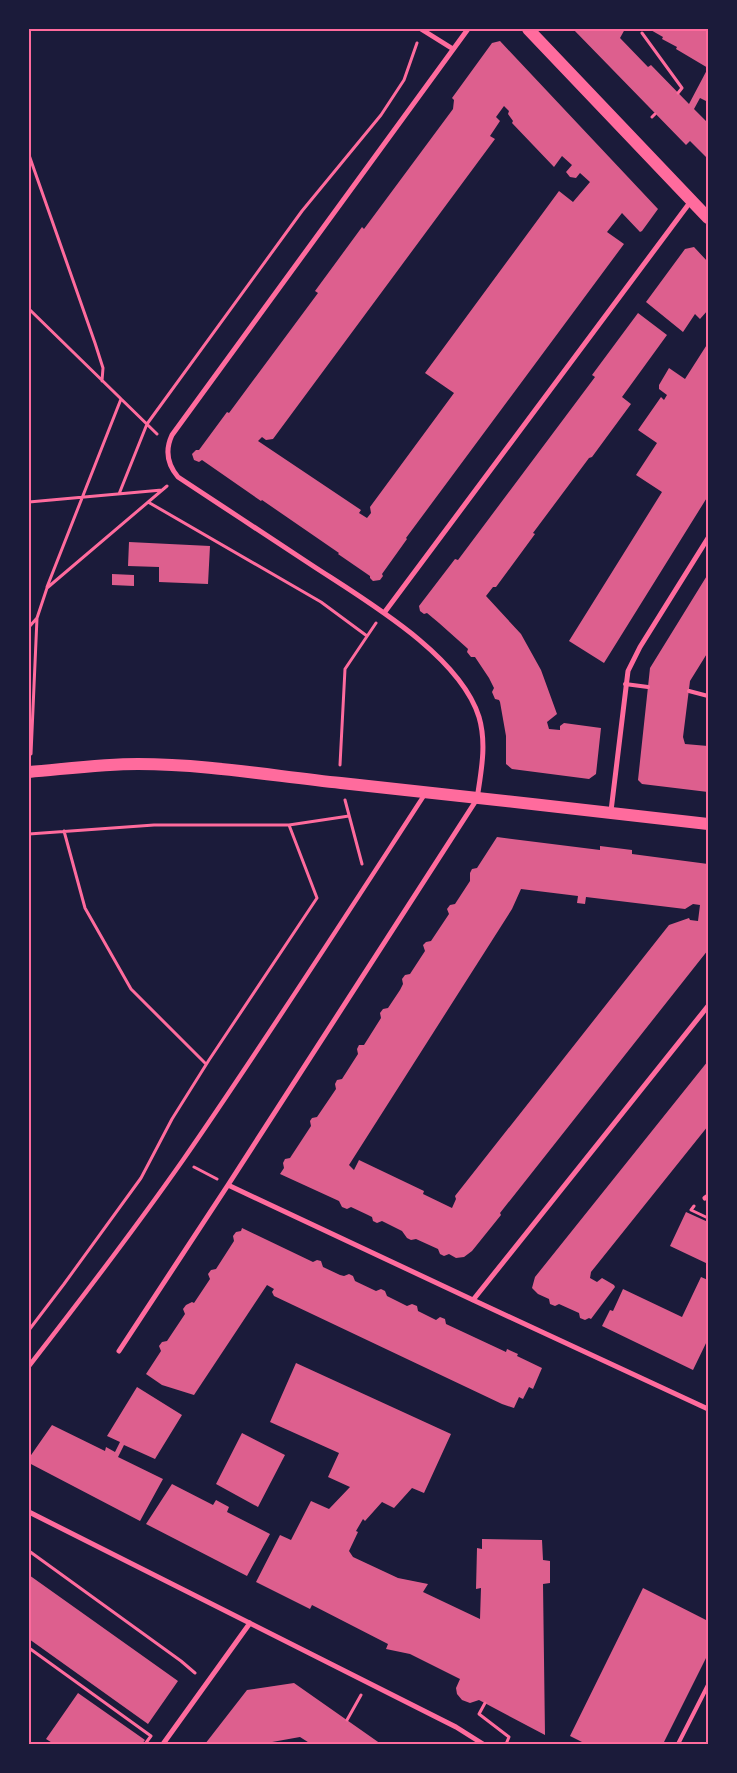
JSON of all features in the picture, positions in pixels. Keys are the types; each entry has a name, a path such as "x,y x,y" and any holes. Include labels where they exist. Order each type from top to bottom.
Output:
{"main road":[{"path":"528,29 708,218"},
{"path":"29,772 140,764 225,769 708,824"}],"street":[{"path":"119,1351 477,799 483,752 479,716 454,675 437,656 420,640 384,613 178,477 168,461 168,444 172,435 468,29"},
{"path":"424,30 453,49"},
{"path":"384,613 691,200"},
{"path":"611,812 628,671 640,647 708,538"},
{"path":"29,1366 75,1307 182,1161 368,883 427,791"},
{"path":"472,1300 708,1006"},
{"path":"228,1185 708,1409"},
{"path":"29,1512 456,1727 477,1742 483,1744"},
{"path":"163,1744 250,1623"}],"lane":[{"path":"625,684 648,687"},
{"path":"689,691 708,696"},
{"path":"678,1744 708,1685"}],"path":[{"path":"119,494 147,424 302,211 381,115 404,80 415,45 424,30"},
{"path":"642,33 682,88 678,93"},
{"path":"652,118 656,114"},
{"path":"29,155 96,343 103,368 102,381"},
{"path":"29,309 168,444"},
{"path":"30,752 37,618 120,399"},
{"path":"47,588 178,477"},
{"path":"29,502 162,490"},
{"path":"148,502 321,602 368,636"},
{"path":"340,764 345,669 384,613"},
{"path":"29,627 37,618"},
{"path":"348,809 368,883"},
{"path":"29,834 154,825 289,826 349,816"},
{"path":"29,1330 141,1178 172,1119 208,1060 317,898 289,826"},
{"path":"64,831 85,908 131,989 207,1065"},
{"path":"182,1161 228,1185"},
{"path":"691,1210 708,1218"},
{"path":"29,1551 195,1673"},
{"path":"29,1648 151,1736 145,1744"},
{"path":"347,1720 368,1683"},
{"path":"484,1703 479,1714 509,1737 506,1744"}],"building":[{"path":"573,29 625,29 620,38 648,67 651,65 689,104 708,68 708,102 700,98 694,109 708,123 708,159 690,141 686,145"},
{"path":"649,29 708,29 708,68 676,49 677,47"},
{"path":"500,41 658,209 640,232 622,213 607,232 624,244 406,538 382,574 383,576 380,580 373,581 370,576 339,553 262,500 202,460 199,462 194,460 192,454 199,450 227,412 229,413 318,293 315,291 362,227 364,229 453,109 454,100 452,98 492,43","holes":["504,106 509,111 508,114 513,121 512,123 554,167 562,156 572,165 566,172 570,177 576,178 580,173 590,182 573,202 559,191 425,373 454,393 370,507 371,513 367,518 359,513 361,510 258,441 262,437 266,440 273,439 495,139 490,136 500,121 496,117"]},
{"path":"694,247 708,262 708,310 700,319 695,314 683,332 646,302 685,249"},
{"path":"638,313 667,335 622,397 631,404 533,533 535,534 496,587 493,587 486,596 521,634 541,670 557,714 547,722 549,729 560,730 560,726 564,723 601,728 596,774 589,779 512,769 506,764 506,736 500,702 495,699 492,692 494,688 489,678 475,657 471,657 467,652 468,649 427,613 424,614 420,611 419,606 455,559 458,560 595,377 592,375"},
{"path":"708,343 708,496 604,663 569,641 662,492 636,475 657,443 638,430 661,397 664,400 667,395 659,389 659,385 669,368 685,379"},
{"path":"129,542 210,546 208,584 159,582 159,567 128,566"},
{"path":"112,574 134,575 134,586 112,585"},
{"path":"708,574 708,652 690,681 683,737 685,744 708,746 708,792 642,784 638,780 650,668"},
{"path":"497,837 600,850 600,846 632,850 632,854 708,864 708,950 472,1251 464,1257 456,1258 449,1254 444,1256 440,1254 438,1249 416,1239 411,1240 407,1238 402,1231 382,1221 377,1223 373,1221 372,1217 351,1207 347,1209 342,1207 339,1201 280,1174 284,1168 283,1163 285,1159 290,1158 311,1126 310,1121 312,1118 317,1117 336,1089 335,1084 337,1080 342,1079 358,1054 357,1049 359,1045 364,1045 381,1018 380,1013 383,1009 388,1008 400,990 403,984 402,979 405,975 410,974 425,951 423,945 431,941 449,914 447,909 450,905 455,904 470,881 472,869 477,868","holes":["521,889 578,896 577,903 585,904 586,897 685,909 693,904 700,905 698,921 690,920 689,918 669,925 455,1196 456,1199 452,1208 423,1194 424,1191 359,1160 354,1170 349,1165 512,909"]},
{"path":"708,1061 708,1126 591,1272 590,1278 597,1282 602,1278 615,1287 591,1319 585,1320 580,1318 579,1313 559,1304 555,1306 550,1304 549,1299 538,1294 532,1288 535,1277"},
{"path":"686,1212 708,1222 708,1264 670,1246"},
{"path":"242,1228 313,1262 321,1261 323,1267 340,1275 349,1274 353,1276 355,1281 376,1291 381,1289 385,1291 387,1296 407,1306 412,1304 417,1306 418,1311 436,1320 440,1317 445,1319 446,1324 506,1352 507,1349 518,1354 517,1356 542,1368 533,1389 529,1387 523,1399 519,1397 514,1408 502,1404 274,1296 272,1292 274,1289 267,1285 194,1395 162,1385 146,1374 161,1351 159,1346 162,1342 167,1341 185,1314 183,1309 186,1305 194,1303 210,1279 208,1274 211,1270 216,1269 234,1241 233,1236 236,1232 241,1231"},
{"path":"701,1277 708,1280 708,1339 693,1370 602,1326 610,1310 613,1311 623,1289 682,1317"},
{"path":"296,1363 451,1434 424,1493 412,1488 394,1508 382,1502 365,1521 363,1519 356,1531 358,1532 349,1551 353,1557 398,1578 428,1584 423,1592 480,1619 481,1588 476,1589 477,1548 482,1549 482,1539 542,1540 543,1560 550,1561 550,1583 543,1584 545,1735 479,1700 470,1703 462,1700 457,1694 456,1688 460,1679 410,1654 386,1649 388,1644 312,1605 310,1609 256,1582 280,1535 291,1540 311,1501 329,1509 350,1487 328,1477 339,1453 270,1422"},
{"path":"137,1387 182,1415 155,1459 124,1445 118,1457 163,1479 140,1521 29,1463 29,1458 52,1425 105,1451 106,1447 115,1452 120,1442 107,1436"},
{"path":"242,1433 285,1455 258,1507 216,1484"},
{"path":"172,1484 213,1505 216,1500 229,1507 227,1512 270,1534 247,1576 146,1524"},
{"path":"29,1575 178,1681 148,1724 29,1639"},
{"path":"643,1588 708,1621 708,1654 663,1744 586,1744 570,1736"},
{"path":"294,1683 381,1744 311,1744 300,1737 261,1744 205,1744 247,1690"},
{"path":"78,1693 145,1740 142,1744 54,1744 46,1739"}]}
